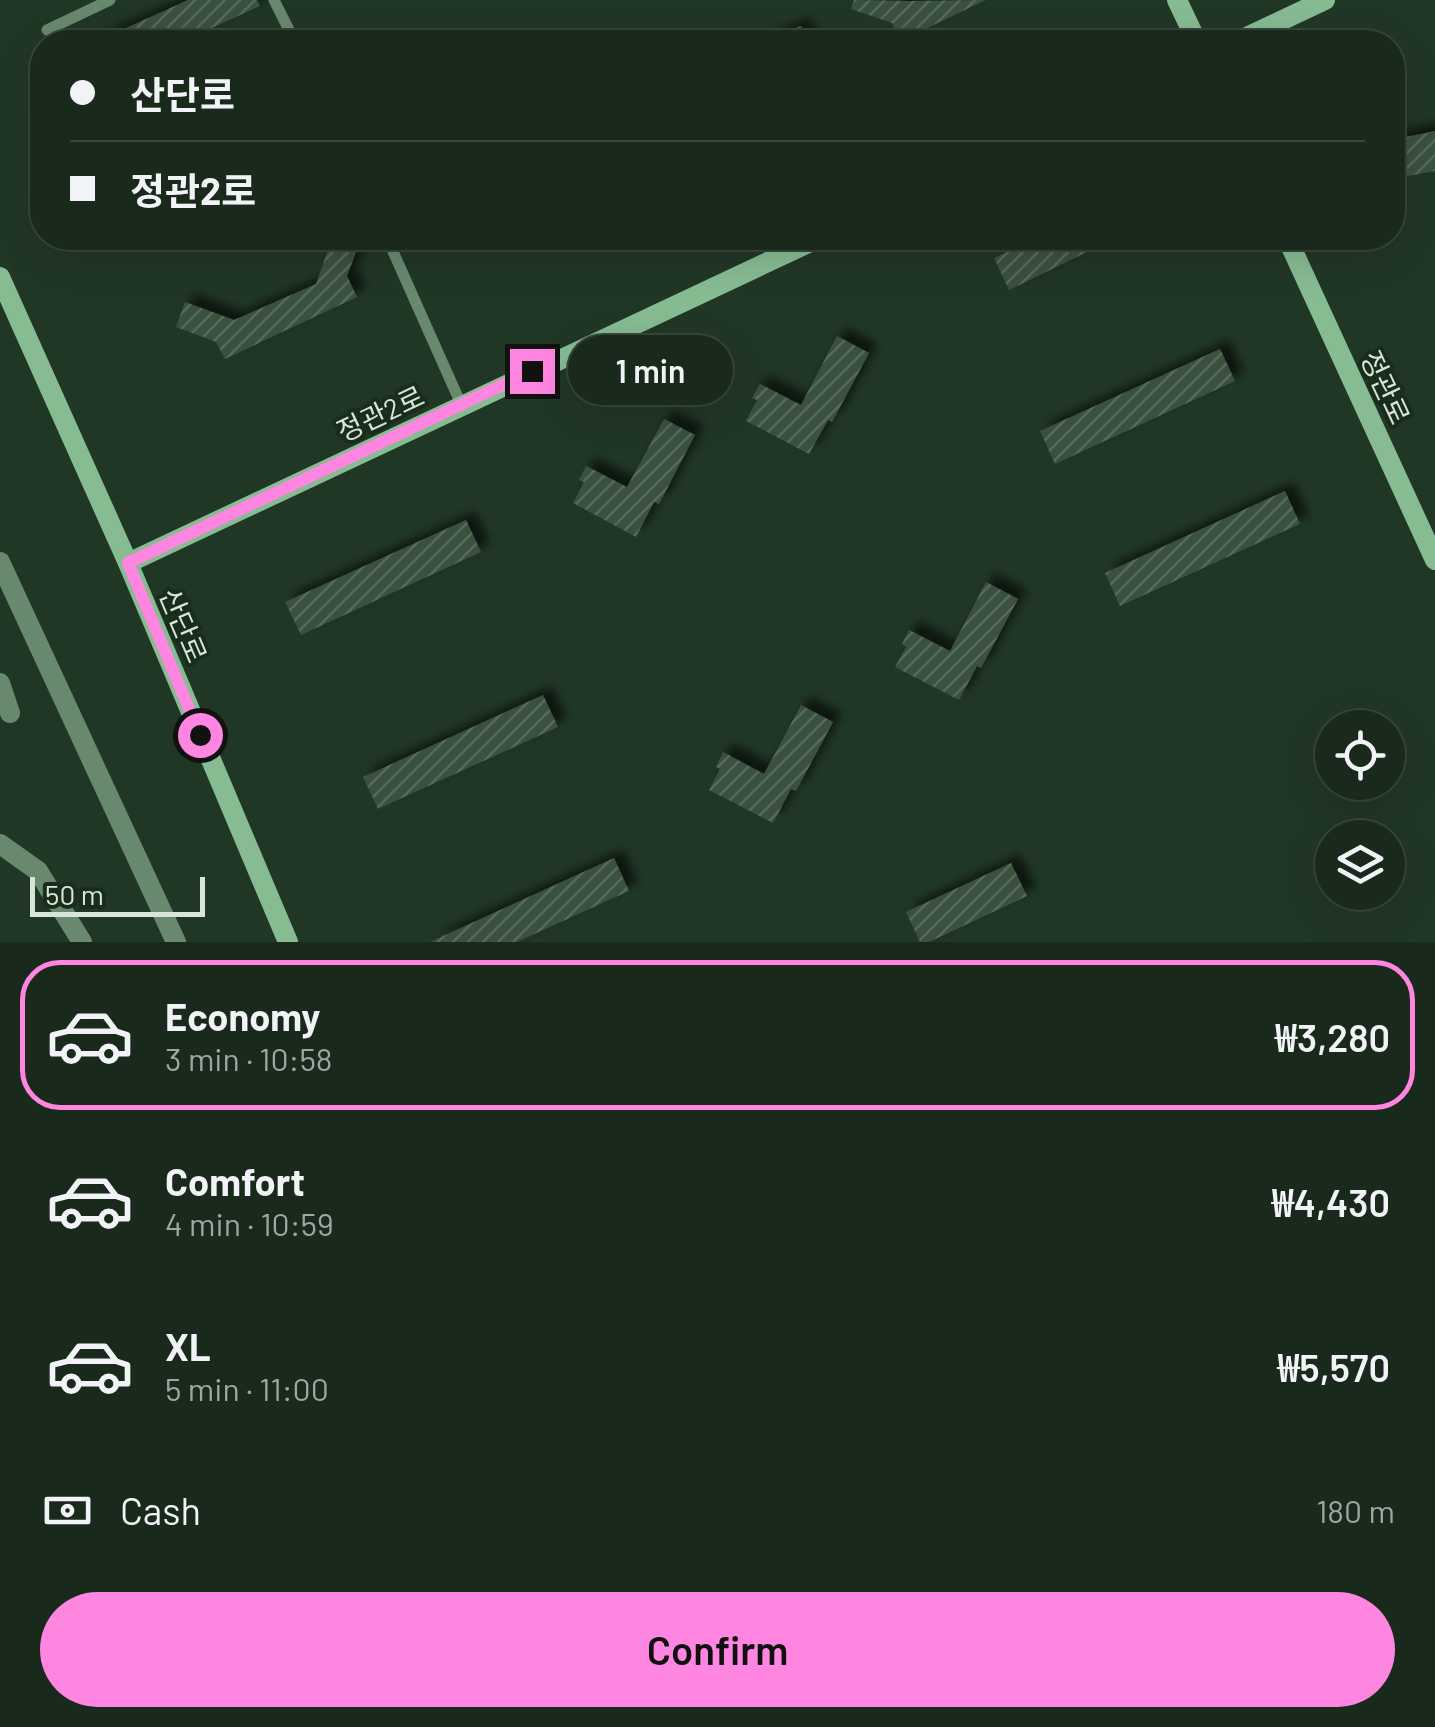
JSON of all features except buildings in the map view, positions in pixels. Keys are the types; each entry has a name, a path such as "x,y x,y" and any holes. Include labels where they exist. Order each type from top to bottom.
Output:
{"street":[{"path":"1177,0 1191,30"},
{"path":"1261,30 1325,0"},
{"name":"정관2로","path":"128,563 793,250"},
{"name":"정관로","path":"1293,250 1435,560"},
{"name":"산단로","path":"0,278 128,563 288,942"},
{"path":"0,562 176,942"},
{"path":"0,683 10,713"},
{"path":"0,844 38,871 82,942"}],"lane":[{"path":"47,30 110,0"},
{"path":"274,0 288,30"},
{"path":"393,250 461,404"}],"route":[{"path":"200,735 128,563 532,371"}]}
